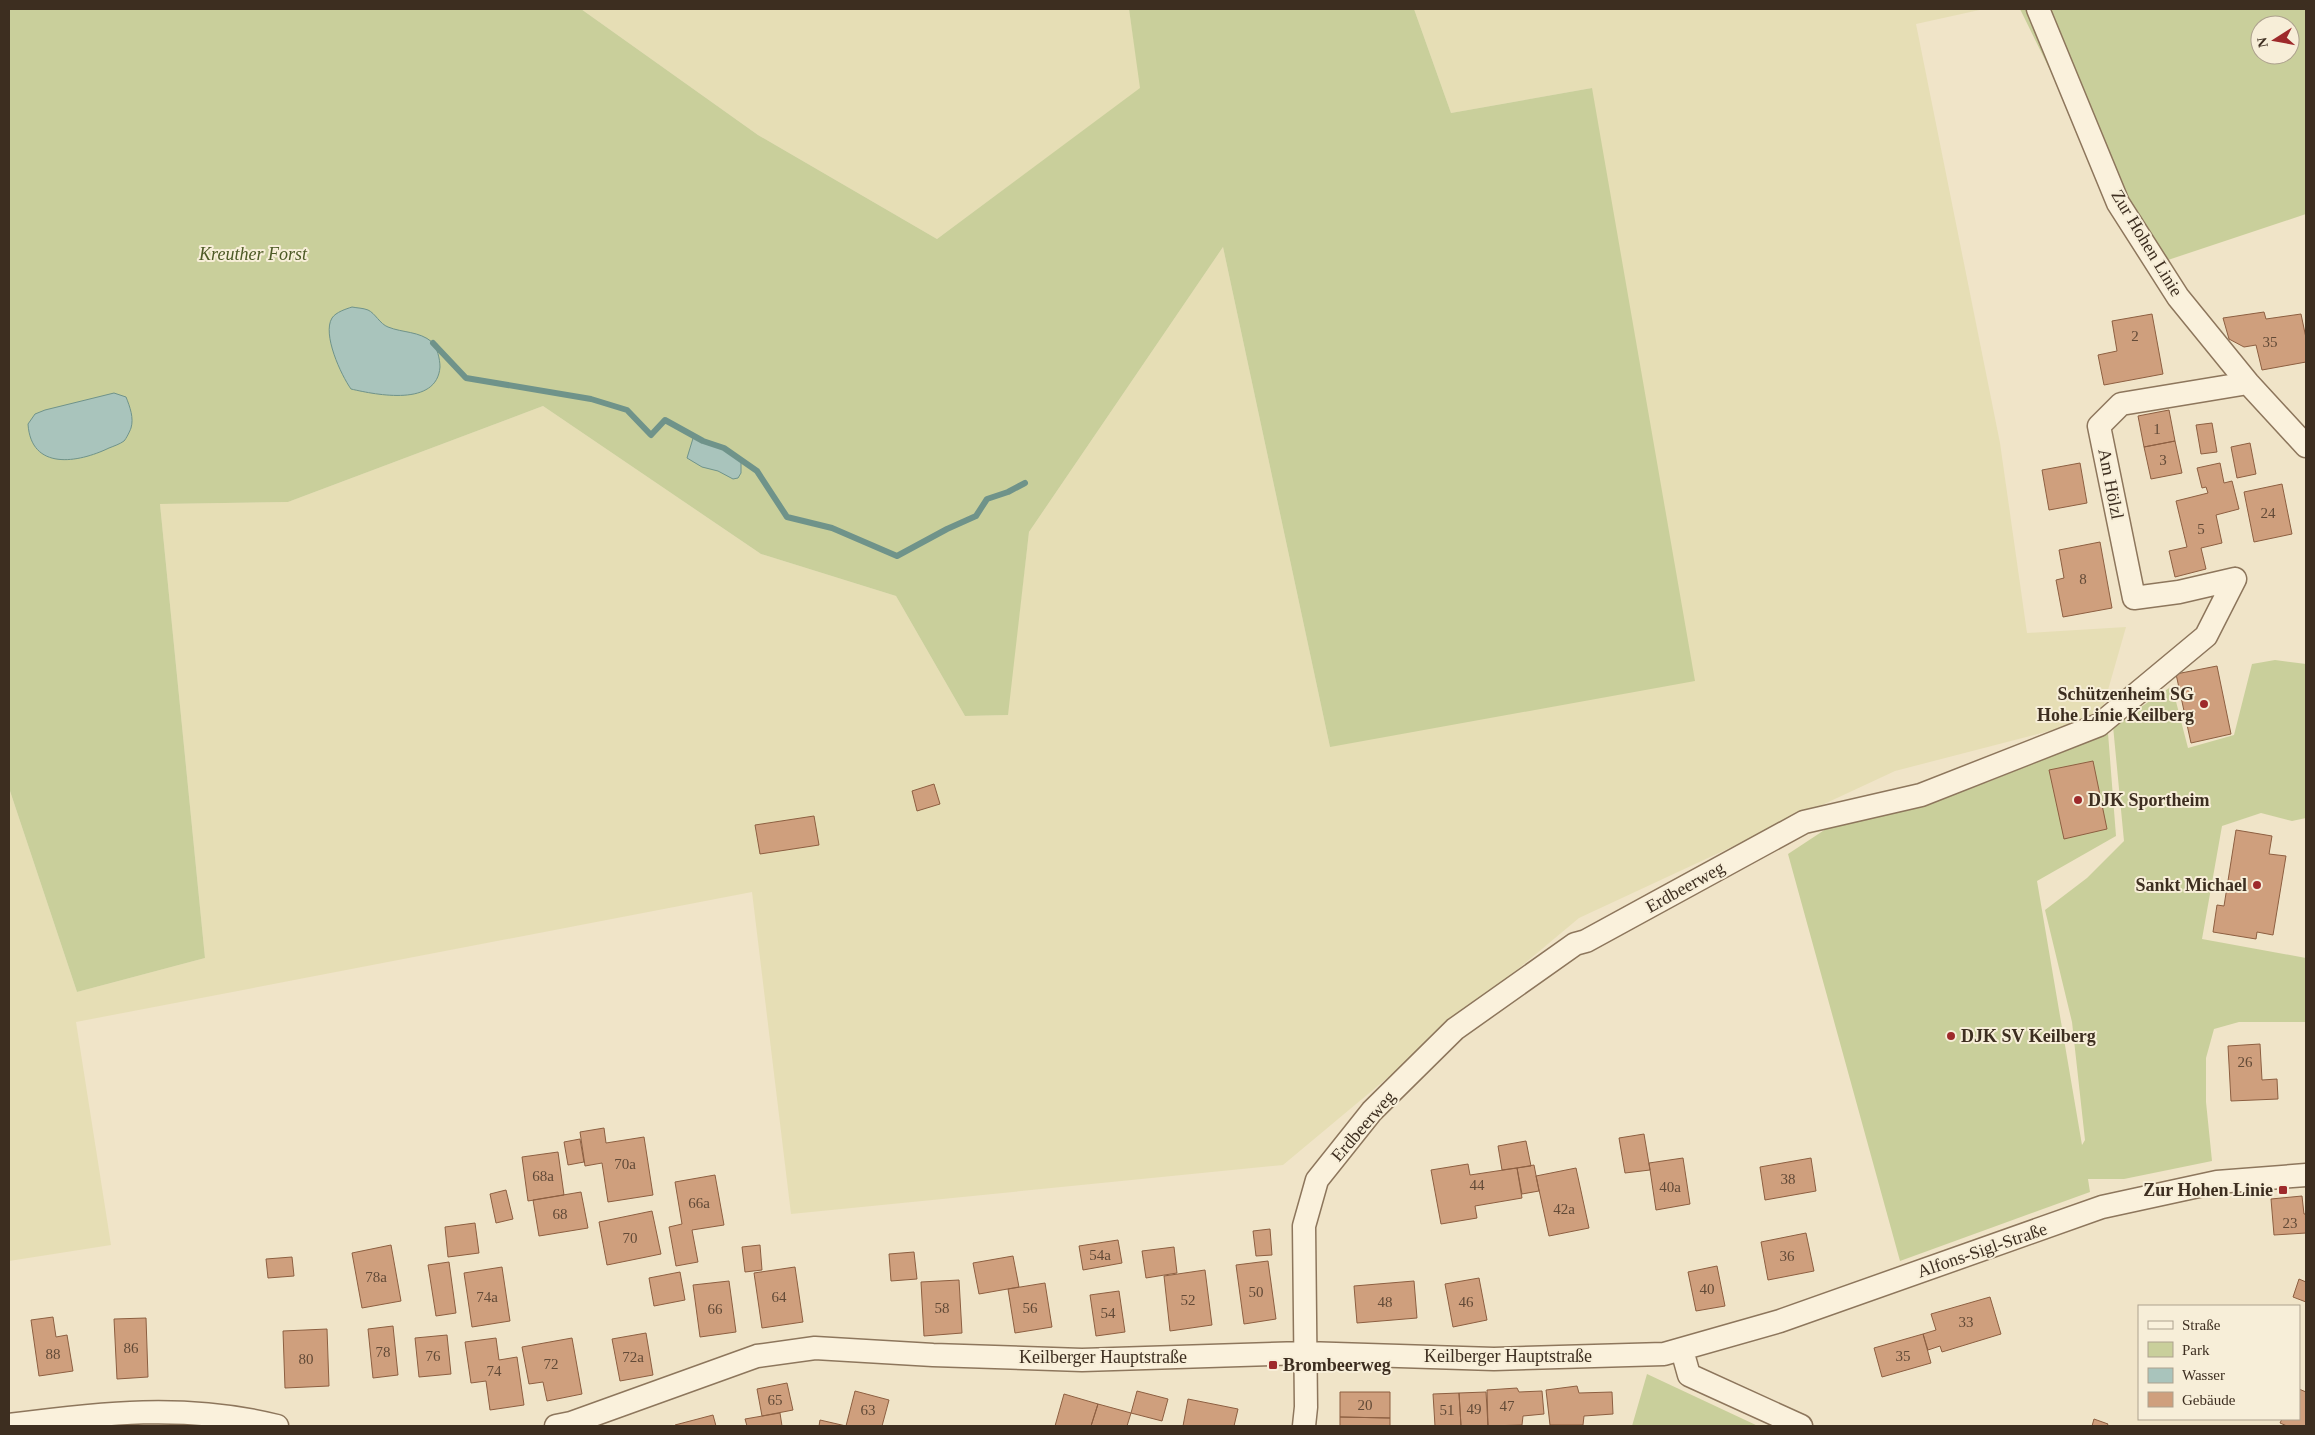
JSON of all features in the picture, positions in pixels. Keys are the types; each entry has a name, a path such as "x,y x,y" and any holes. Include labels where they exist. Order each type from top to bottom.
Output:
{"street":[{"name":"Zur Hohen Linie","path":"2038,9 2118,203 2178,297 2248,382 2306,446"},
{"name":"Am Hölzl","path":"2235,579 2179,592 2134,598 2099,426 2121,404 2248,382"},
{"name":"Erdbeerweg","path":"1304,1353 1304,1226 1317,1180 1372,1111 1455,1029 1574,944 1586,941 1804,822 1921,795 2099,725 2206,636 2235,579"},
{"name":"Alfons-Sigl-Straße","path":"1673,1352 1780,1322 2102,1208 2217,1182 2306,1175"},
{"name":"Keilberger Hauptstraße","path":"556,1426 571,1423 757,1356 815,1348 933,1355 1082,1360 1304,1353 1494,1359 1673,1352"},
{"path":"1673,1352 1689,1375 1801,1426"},
{"path":"1304,1353 1306,1407 1304,1426"},
{"path":"9,1425 108,1412 177,1411 254,1420 277,1426"}],"shaded area":[{"path":"581,9 1129,9 1141,88 937,239 758,135"},
{"path":"1414,9 1984,9 1916,24 2000,443 2027,633 2126,627 2100,718 1895,771 1579,918 1283,1165 791,1214 752,892 76,1022 111,1245 9,1261 9,788 77,992 205,958 160,504 288,502 543,406 761,554 896,596 965,716 1007,715 1029,532 1223,247 1330,747 1592,88 1451,113"}],"green space":[{"name":"Kreuther Forst","path":"9,9 581,9 758,135 937,239 1140,88 1129,9 1414,9 1451,113 1592,88 1695,681 1330,747 1223,247 1029,532 1008,715 965,716 896,596 761,554 543,406 288,502 160,504 205,958 77,992 9,788"},
{"path":"2020,9 2306,9 2306,214 2147,267"},
{"path":"2275,660 2306,664 2306,818 2292,821 2261,813 2222,826 2202,939 2306,958 2305,1022 2239,1022 2214,1029 2206,1058 2206,1102 2212,1161 2124,1179 2088,1179 2090,1192 1900,1261 1788,854 1829,827 1988,782 2108,733 2116,836 2037,881 2082,1145 2085,1140 2072,1022 2045,910 2087,878 2124,841 2113,726 2172,686 2188,748 2234,735 2252,664"},
{"path":"1647,1374 1758,1426 1632,1426"}],"water":[{"path":"352,307 368,310 382,324 388,327 416,334 432,342 438,353 440,367 436,380 428,388 417,393 404,395 375,394 351,389 338,365 329,334 332,318 341,311"},
{"path":"114,393 126,397 131,412 131,428 124,441 97,453 71,459 58,459 47,456 38,450 31,439 28,424 35,414"},
{"path":"694,435 724,448 741,458 741,473 738,478 733,479 718,471 702,467 687,458"}],"building":[{"path":"2264,312 2266,319 2301,314 2306,338 2306,362 2262,370 2256,345 2244,347 2229,339 2223,318"},
{"path":"2152,314 2163,374 2104,385 2098,355 2117,351 2112,321"},
{"path":"2169,410 2175,441 2144,447 2138,416"},
{"path":"2212,423 2217,452 2201,454 2196,425"},
{"path":"2175,441 2182,473 2151,479 2144,447"},
{"path":"2250,443 2256,474 2237,478 2231,447"},
{"path":"2080,463 2087,503 2049,510 2042,470"},
{"path":"2220,463 2224,483 2232,481 2239,509 2216,515 2222,543 2201,548 2206,569 2175,577 2169,551 2187,547 2176,501 2208,493 2206,487 2202,488 2197,468"},
{"path":"2282,484 2292,534 2254,542 2244,492"},
{"path":"2100,542 2112,608 2063,617 2056,580 2064,578 2059,550"},
{"name":"Schützenheim SG Hohe Linie Keilberg","path":"2217,666 2231,734 2191,743 2176,674"},
{"name":"DJK Sportheim","path":"2093,761 2107,829 2064,839 2049,770"},
{"path":"934,784 940,804 917,811 912,791"},
{"path":"814,816 819,845 760,854 755,825"},
{"path":"2236,830 2272,836 2269,854 2286,856 2273,935 2257,932 2256,939 2213,932 2217,905 2224,906"},
{"path":"2260,1044 2262,1080 2277,1079 2278,1099 2231,1101 2228,1046"},
{"path":"604,1128 606,1143 644,1137 653,1195 608,1202 602,1163 585,1166 580,1132"},
{"path":"1644,1134 1650,1170 1625,1173 1619,1138"},
{"path":"580,1139 584,1162 568,1165 564,1142"},
{"path":"1526,1141 1531,1166 1502,1170 1498,1146"},
{"path":"558,1152 564,1195 528,1201 522,1157"},
{"path":"1683,1158 1690,1204 1656,1210 1649,1163"},
{"path":"1811,1158 1816,1191 1765,1200 1760,1167"},
{"path":"1468,1164 1470,1175 1517,1168 1522,1198 1475,1206 1477,1218 1441,1224 1431,1170"},
{"path":"1534,1165 1539,1191 1522,1194 1517,1168"},
{"path":"1576,1168 1589,1228 1549,1236 1536,1176"},
{"path":"715,1175 724,1225 692,1230 698,1262 676,1266 669,1227 682,1224 675,1182"},
{"path":"506,1190 513,1219 496,1223 490,1194"},
{"path":"581,1192 588,1228 539,1236 533,1200"},
{"path":"2302,1196 2304,1214 2306,1214 2306,1233 2274,1235 2271,1199"},
{"path":"652,1211 661,1254 607,1265 599,1222"},
{"path":"475,1223 479,1253 448,1257 445,1227"},
{"path":"1270,1229 1272,1255 1256,1256 1253,1231"},
{"path":"1806,1233 1814,1271 1768,1280 1761,1242"},
{"path":"1118,1240 1122,1263 1083,1270 1079,1246"},
{"path":"391,1245 401,1301 362,1308 352,1253"},
{"path":"760,1245 762,1270 745,1272 742,1247"},
{"path":"1174,1247 1177,1273 1146,1278 1142,1251"},
{"path":"914,1252 917,1279 891,1281 889,1254"},
{"path":"1013,1256 1019,1287 979,1294 973,1263"},
{"path":"292,1257 294,1276 268,1278 266,1259"},
{"path":"1268,1261 1276,1319 1244,1324 1236,1265"},
{"path":"449,1262 456,1313 436,1316 428,1265"},
{"path":"1717,1266 1725,1306 1696,1311 1688,1272"},
{"path":"502,1267 510,1321 472,1327 464,1273"},
{"path":"795,1267 803,1322 762,1328 754,1273"},
{"path":"1205,1270 1212,1325 1170,1331 1164,1276"},
{"path":"680,1272 685,1300 654,1306 649,1278"},
{"path":"1479,1278 1487,1320 1453,1327 1445,1284"},
{"path":"2299,1279 2306,1282 2306,1302 2293,1297"},
{"path":"959,1280 962,1333 924,1336 921,1282"},
{"path":"729,1281 736,1332 700,1337 693,1285"},
{"path":"1414,1281 1417,1318 1357,1323 1354,1286"},
{"path":"1045,1283 1052,1327 1015,1333 1008,1289"},
{"path":"1119,1291 1125,1332 1096,1336 1090,1295"},
{"path":"1990,1297 2001,1334 1942,1352 1940,1346 1928,1350 1923,1334 1936,1330 1931,1314"},
{"path":"53,1317 56,1337 67,1335 73,1371 39,1376 31,1320"},
{"path":"146,1318 148,1377 117,1379 114,1319"},
{"path":"393,1326 398,1375 373,1378 368,1329"},
{"path":"327,1329 329,1386 285,1388 283,1331"},
{"path":"646,1333 653,1375 620,1381 612,1339"},
{"path":"1923,1334 1931,1363 1882,1377 1874,1348"},
{"path":"447,1335 451,1374 419,1377 415,1338"},
{"path":"496,1338 499,1360 517,1357 524,1405 490,1410 486,1381 471,1383 465,1342"},
{"path":"572,1338 582,1394 547,1401 543,1382 529,1384 522,1347"},
{"path":"787,1383 793,1410 762,1416 757,1389"},
{"path":"1577,1386 1579,1393 1612,1392 1613,1414 1584,1416 1583,1425 1550,1425 1546,1390"},
{"path":"1517,1388 1519,1392 1542,1391 1544,1414 1523,1416 1522,1425 1488,1426 1487,1390"},
{"path":"2300,1389 2306,1392 2306,1426 2287,1426 2280,1423 2282,1420 2300,1420"},
{"path":"855,1391 889,1400 882,1426 846,1426"},
{"path":"1137,1391 1168,1399 1162,1421 1131,1413"},
{"path":"1340,1392 1390,1392 1390,1418 1340,1417"},
{"path":"1486,1392 1488,1426 1461,1426 1459,1393"},
{"path":"1459,1393 1461,1426 1435,1426 1433,1394"},
{"path":"1064,1394 1098,1404 1091,1426 1055,1426"},
{"path":"1188,1399 1238,1409 1234,1426 1183,1426"},
{"path":"1098,1404 1131,1413 1127,1426 1091,1426"},
{"path":"780,1413 782,1426 747,1426 745,1419"},
{"path":"713,1415 716,1426 675,1425"},
{"path":"1340,1417 1390,1418 1390,1426 1340,1426"},
{"path":"2094,1419 2108,1424 2107,1426 2092,1426"},
{"path":"820,1420 846,1426 819,1426"}],"waterway":[{"path":"433,343 466,378 591,399 627,410 651,435 665,420 703,441 724,448 757,471 787,517 832,528 897,556 947,529 976,516 987,499 1008,492 1025,483"}],"place":[{"name":"Schützenheim SG Hohe Linie Keilberg","path":"2204,704"},
{"name":"DJK Sportheim","path":"2078,800"},
{"name":"Sankt Michael","path":"2257,885"},
{"name":"DJK SV Keilberg","path":"1951,1036"},
{"name":"Zur Hohen Linie","path":"2283,1190"},
{"name":"Brombeerweg","path":"1273,1365"}]}
